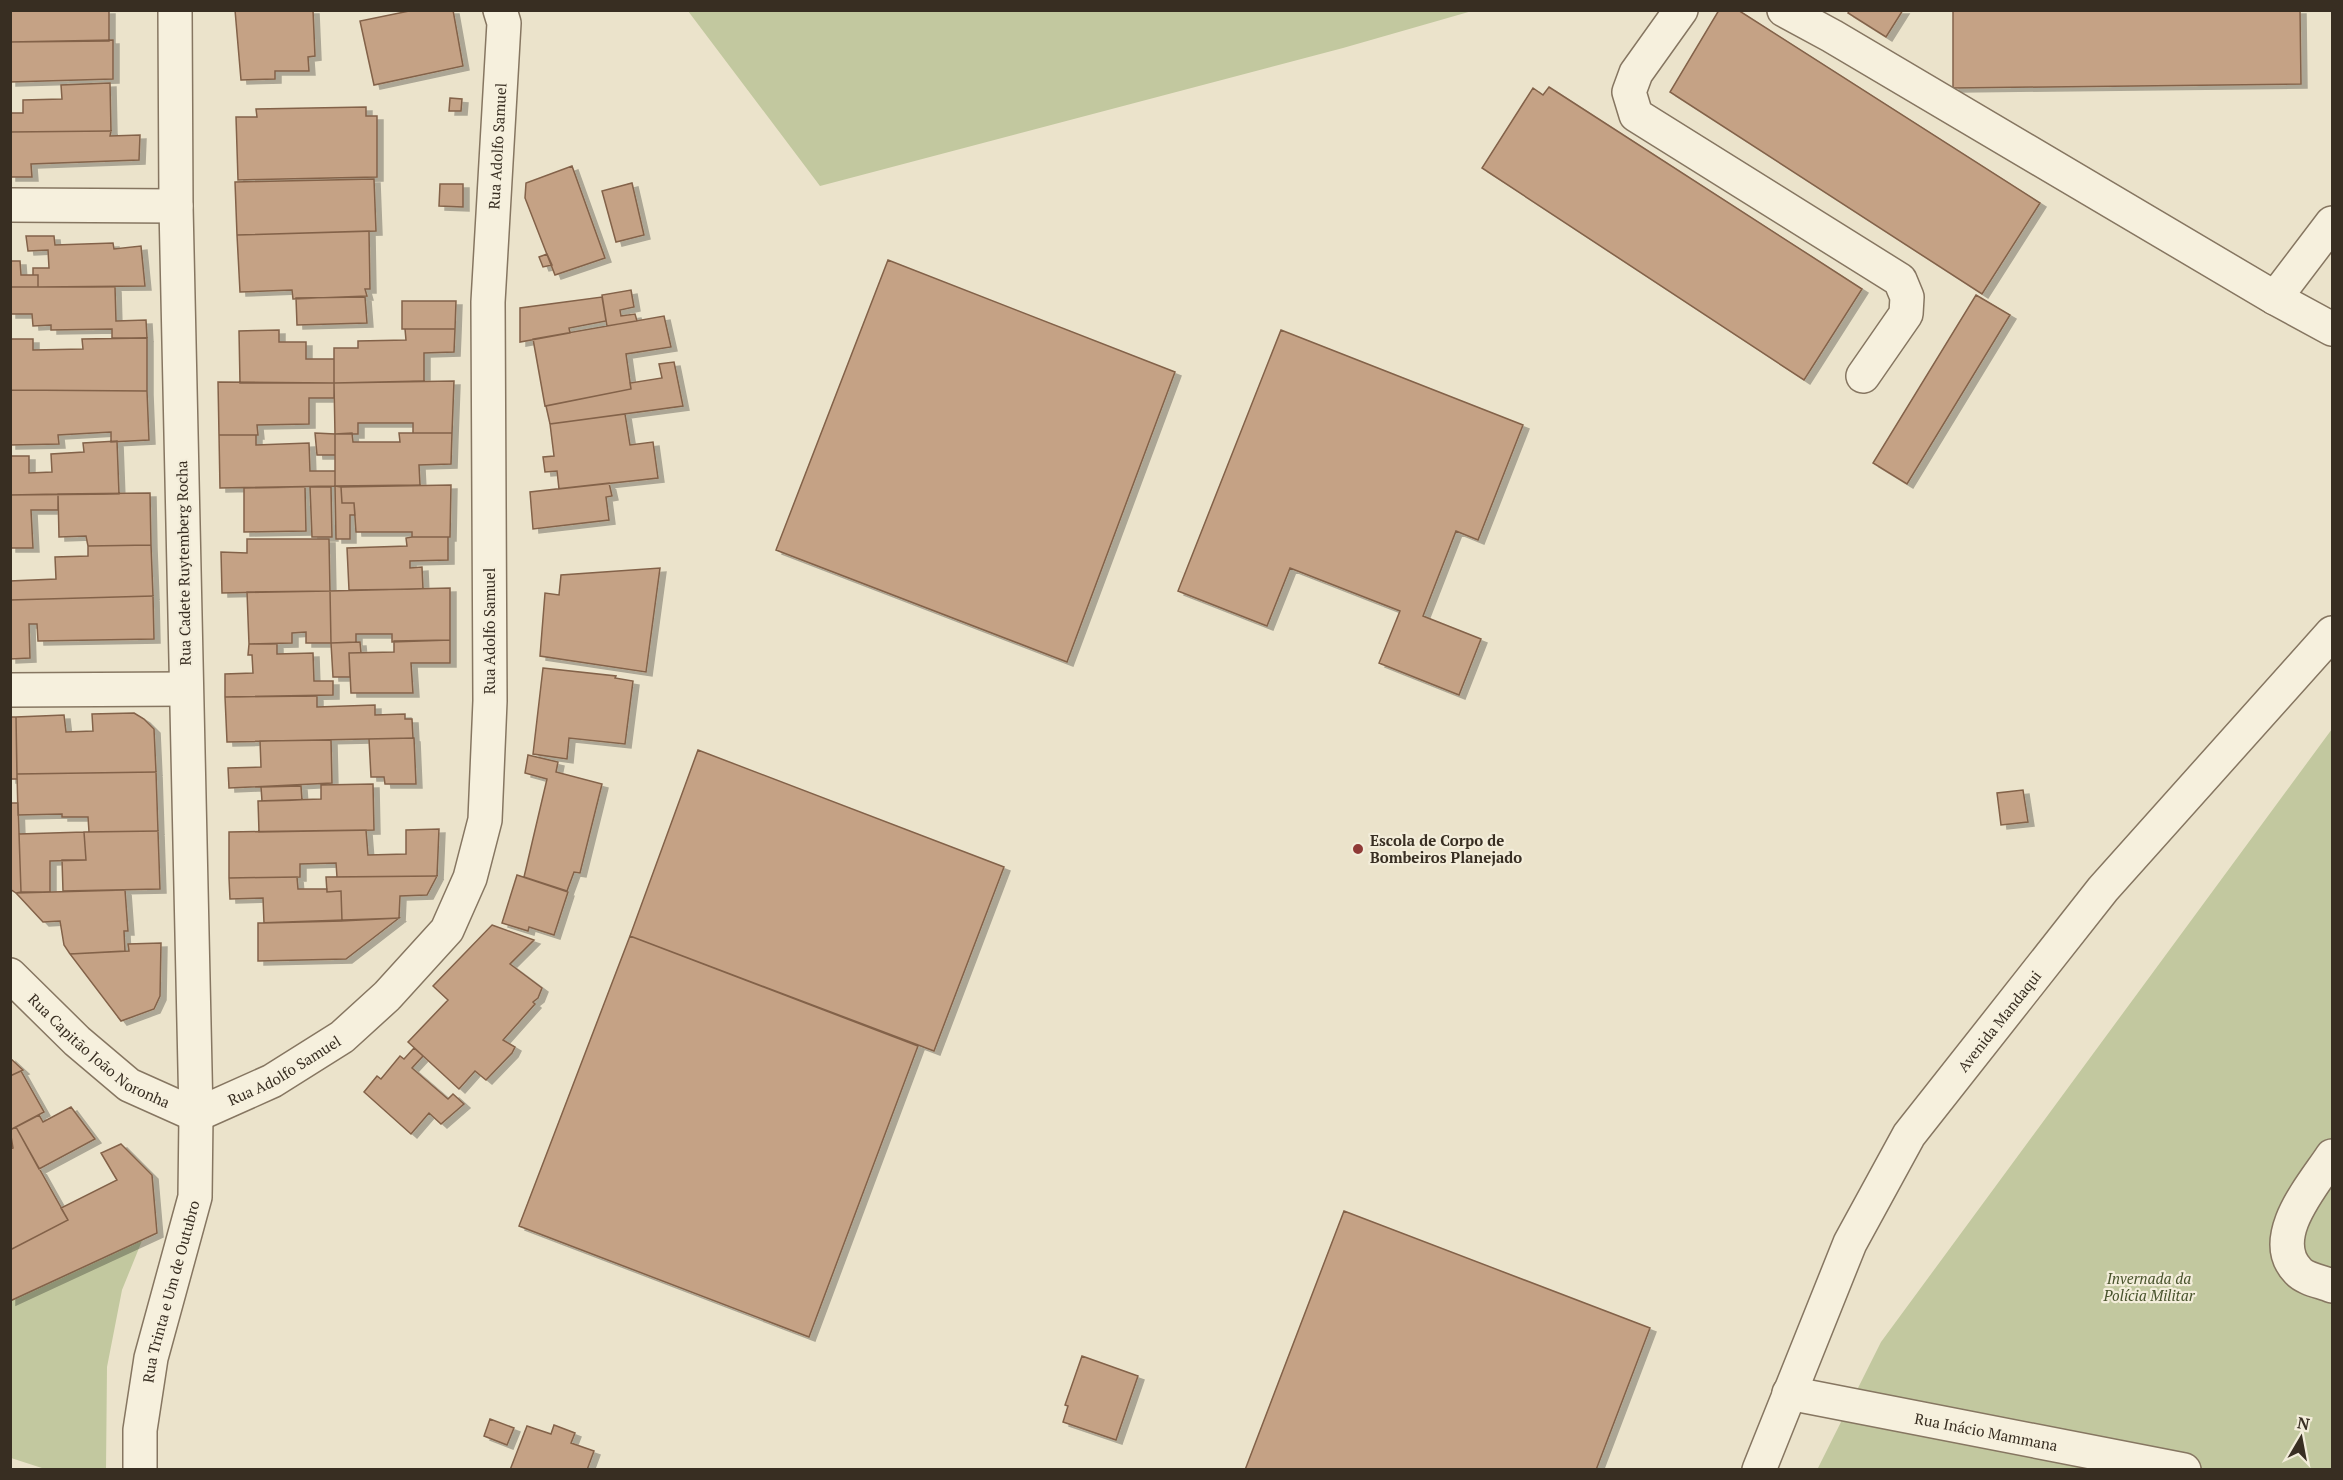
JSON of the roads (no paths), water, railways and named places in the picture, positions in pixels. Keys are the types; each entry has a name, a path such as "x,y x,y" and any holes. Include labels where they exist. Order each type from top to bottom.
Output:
{"street":[{"name":"Rua Cadete Ruytemberg Rocha","path":"175,10 176,206 196,1115"},
{"name":"Rua Adolfo Samuel","path":"196,1115 272,1081 342,1037 387,996 447,930 470,878 485,820 490,700 488,302 504,23 500,10"},
{"path":"1681,10 1635,73 1629,93 1636,115 1900,280 1907,297 1906,314 1863,376"},
{"path":"1784,10 1832,36 2275,298 2332,329"},
{"path":"10,206 176,206"},
{"path":"2275,298 2332,223"},
{"name":"Avenida Mandaqui","path":"1759,1470 1850,1243 1909,1135 2103,889 2332,633"},
{"path":"10,690 186,689"},
{"name":"Rua Capitão João Noronha","path":"10,975 76,1041 129,1085 196,1115"},
{"name":"Rua Trinta e Um de Outubro","path":"140,1470 140,1430 151,1358 195,1197 196,1115"},
{"path":"2332,1156 2298,1207 2288,1231 2287,1254 2299,1273 2332,1286"},
{"name":"Rua Inácio Mammana","path":"1789,1394 2184,1470"}],"place":[{"name":"Escola de Corpo de Bombeiros Planejado","path":"1358,849"}],"park label":[{"name":"Invernada da Polícia Militar","path":"2149,1286"}]}
